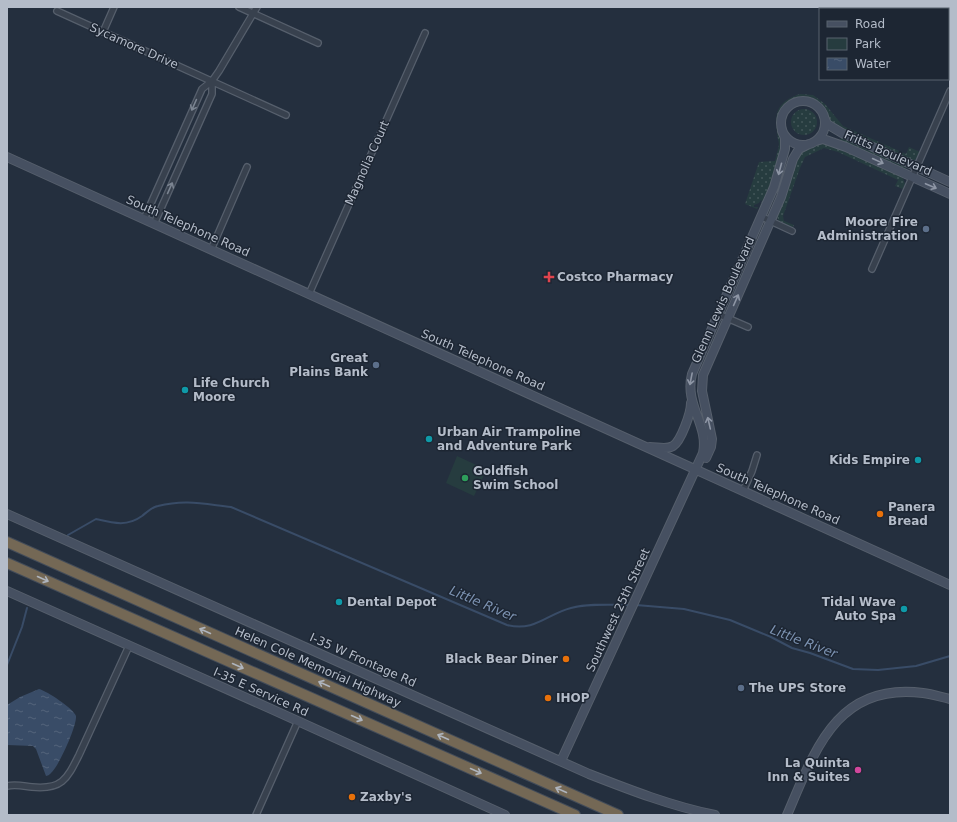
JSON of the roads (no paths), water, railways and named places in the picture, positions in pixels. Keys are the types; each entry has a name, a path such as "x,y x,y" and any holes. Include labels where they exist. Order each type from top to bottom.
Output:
{"highway":[{"name":"Helen Cole Memorial Highway","path":"7,542 618,815"},
{"path":"7,563 574,815"}],"street":[{"path":"103,32 114,7"},
{"path":"239,7 318,43"},
{"path":"144,219 202,89 212,80 258,7"},
{"name":"Sycamore Drive","path":"57,11 212,80 286,115"},
{"name":"Magnolia Court","path":"309,294 425,32"},
{"path":"154,224 212,94 212,80"},
{"path":"872,269 950,91"},
{"path":"804,100 812,102 818,106 825,119 825,126 822,133 812,142 803,145 792,142 786,138 782,131 782,117 785,110 797,101 804,100"},
{"name":"Fritts Boulevard","path":"825,119 827,124 842,133 950,182"},
{"name":"Glenn Lewis Boulevard","path":"644,446 664,448 672,447 679,439 687,422 691,409 690,389 692,374 774,187 786,143 782,131"},
{"name":"Fritts Boulevard","path":"812,142 823,139 846,147 950,194"},
{"name":"Glenn Lewis Boulevard","path":"696,470 704,462 711,446 712,439 702,391 703,375 781,197 793,160 800,149 812,142"},
{"name":"South Telephone Road","path":"7,157 950,585"},
{"path":"211,250 247,167"},
{"path":"762,217 792,232"},
{"path":"718,314 748,327"},
{"name":"Glenn Lewis Boulevard","path":"691,399 705,444 704,453 696,470"},
{"path":"743,491 757,455"},
{"name":"Southwest 25th Street","path":"561,761 696,470"},
{"name":"I-35 W Frontage Rd","path":"7,514 589,774 672,804 715,815"},
{"name":"I-35 E Service Rd","path":"7,591 505,815"},
{"path":"7,786 14,785 44,788 56,785 64,780 71,772 129,646"},
{"path":"787,815 820,746 834,724 850,709 868,699 891,693 924,693 950,699"},
{"path":"256,815 298,721"}],"water":[{"path":"39,689 60,701 76,716 71,737 63,755 54,769 49,775 46,776 36,749 33,746 7,745 7,705 20,697"}],"waterway":[{"name":"Little River","path":"68,535 96,519 114,523 131,522 154,507 168,504 186,502 231,507 507,625 517,627 533,624 578,606 630,605"},
{"name":"Little River","path":"636,605 684,609 730,620 771,637 792,648 853,669 878,670 916,666 950,656"},
{"name":"Little River","path":"7,665 22,627 27,608"}],"place":[{"name":"Moore Fire Administration","path":"926,229"},
{"name":"Costco Pharmacy","path":"549,277"},
{"name":"Great Plains Bank","path":"376,365"},
{"name":"Life Church Moore","path":"185,390"},
{"name":"Urban Air Trampoline and Adventure Park","path":"429,439"},
{"name":"Kids Empire","path":"918,460"},
{"name":"Goldfish Swim School","path":"465,478"},
{"name":"Panera Bread","path":"880,514"},
{"name":"Dental Depot","path":"339,602"},
{"name":"Tidal Wave Auto Spa","path":"904,609"},
{"name":"Black Bear Diner","path":"566,659"},
{"name":"The UPS Store","path":"741,688"},
{"name":"IHOP","path":"548,698"},
{"name":"La Quinta Inn & Suites","path":"858,770"},
{"name":"Zaxby's","path":"352,797"}]}
